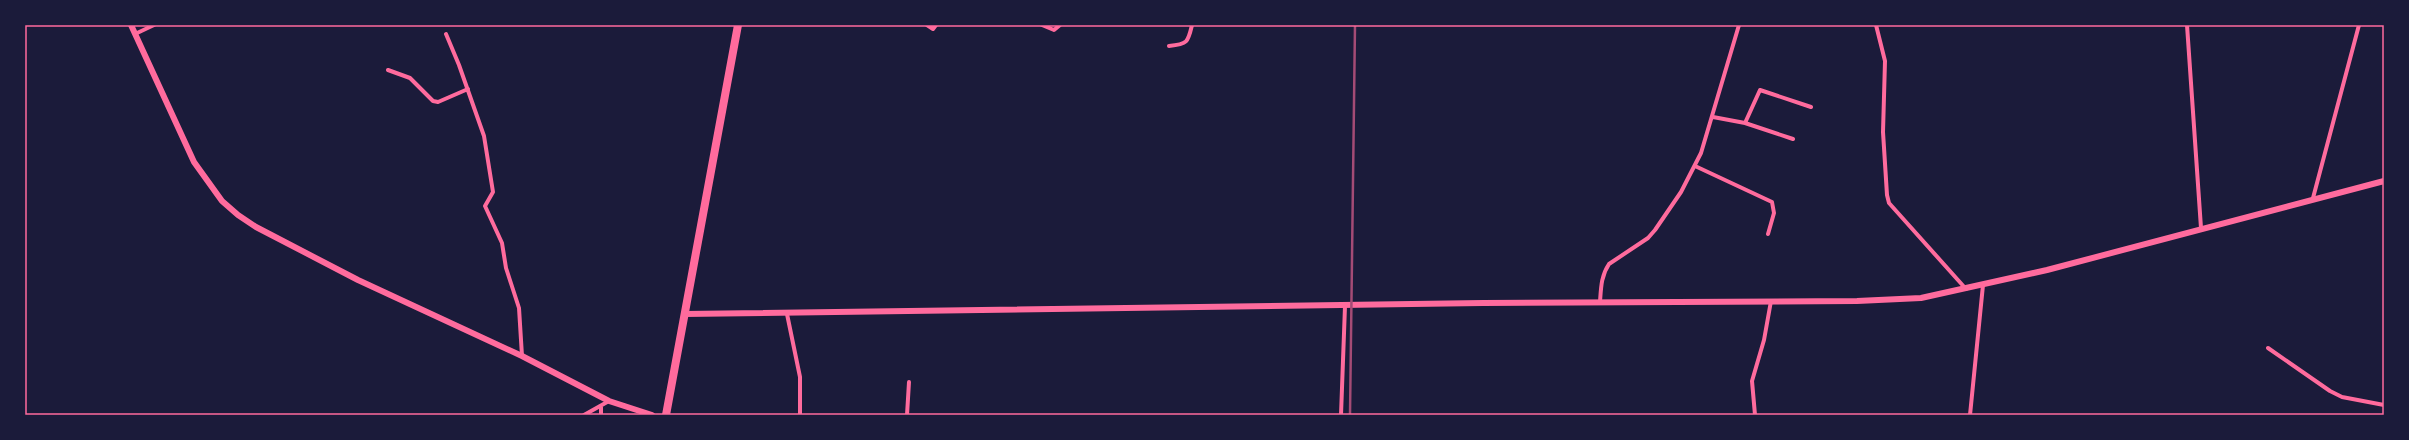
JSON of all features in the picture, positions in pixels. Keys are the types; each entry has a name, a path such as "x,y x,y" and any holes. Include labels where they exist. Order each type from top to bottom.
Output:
{"highway":[{"path":"666,415 738,25"}],"street":[{"path":"131,25 194,162 222,200 238,215 256,227 358,280 522,356 609,400 652,415"},
{"path":"135,34 154,25"},
{"path":"927,25 933,29 936,25"},
{"path":"1042,25 1054,30 1060,25"},
{"path":"1169,46 1183,45 1187,42 1192,25"},
{"path":"1600,302 1602,282 1609,264 1648,238 1672,207 1695,166 1713,117 1739,25"},
{"path":"1876,25 1884,55 1883,132 1887,196 1890,203 1966,289"},
{"path":"2187,25 2201,228"},
{"path":"2313,198 2359,25"},
{"path":"446,34 468,89 486,145 493,192 485,206 502,243 506,268 519,308 522,356"},
{"path":"388,70 410,78 434,101 438,102 468,89"},
{"path":"1744,123 1760,90 1811,107"},
{"path":"1713,117 1744,123 1793,139"},
{"path":"1695,166 1772,202 1774,213 1768,234"},
{"path":"684,314 787,314 1910,299 1983,286 2384,180"},
{"path":"1970,415 1983,286"},
{"path":"1755,415 1752,381 1764,340 1771,301"},
{"path":"1341,415 1345,306"},
{"path":"787,314 800,377 800,415"},
{"path":"2268,348 2330,391 2342,397 2384,405"},
{"path":"907,415 909,382"},
{"path":"584,415 609,400"},
{"path":"601,406 601,415"}],"railway":[{"path":"1350,415 1355,25"}]}
